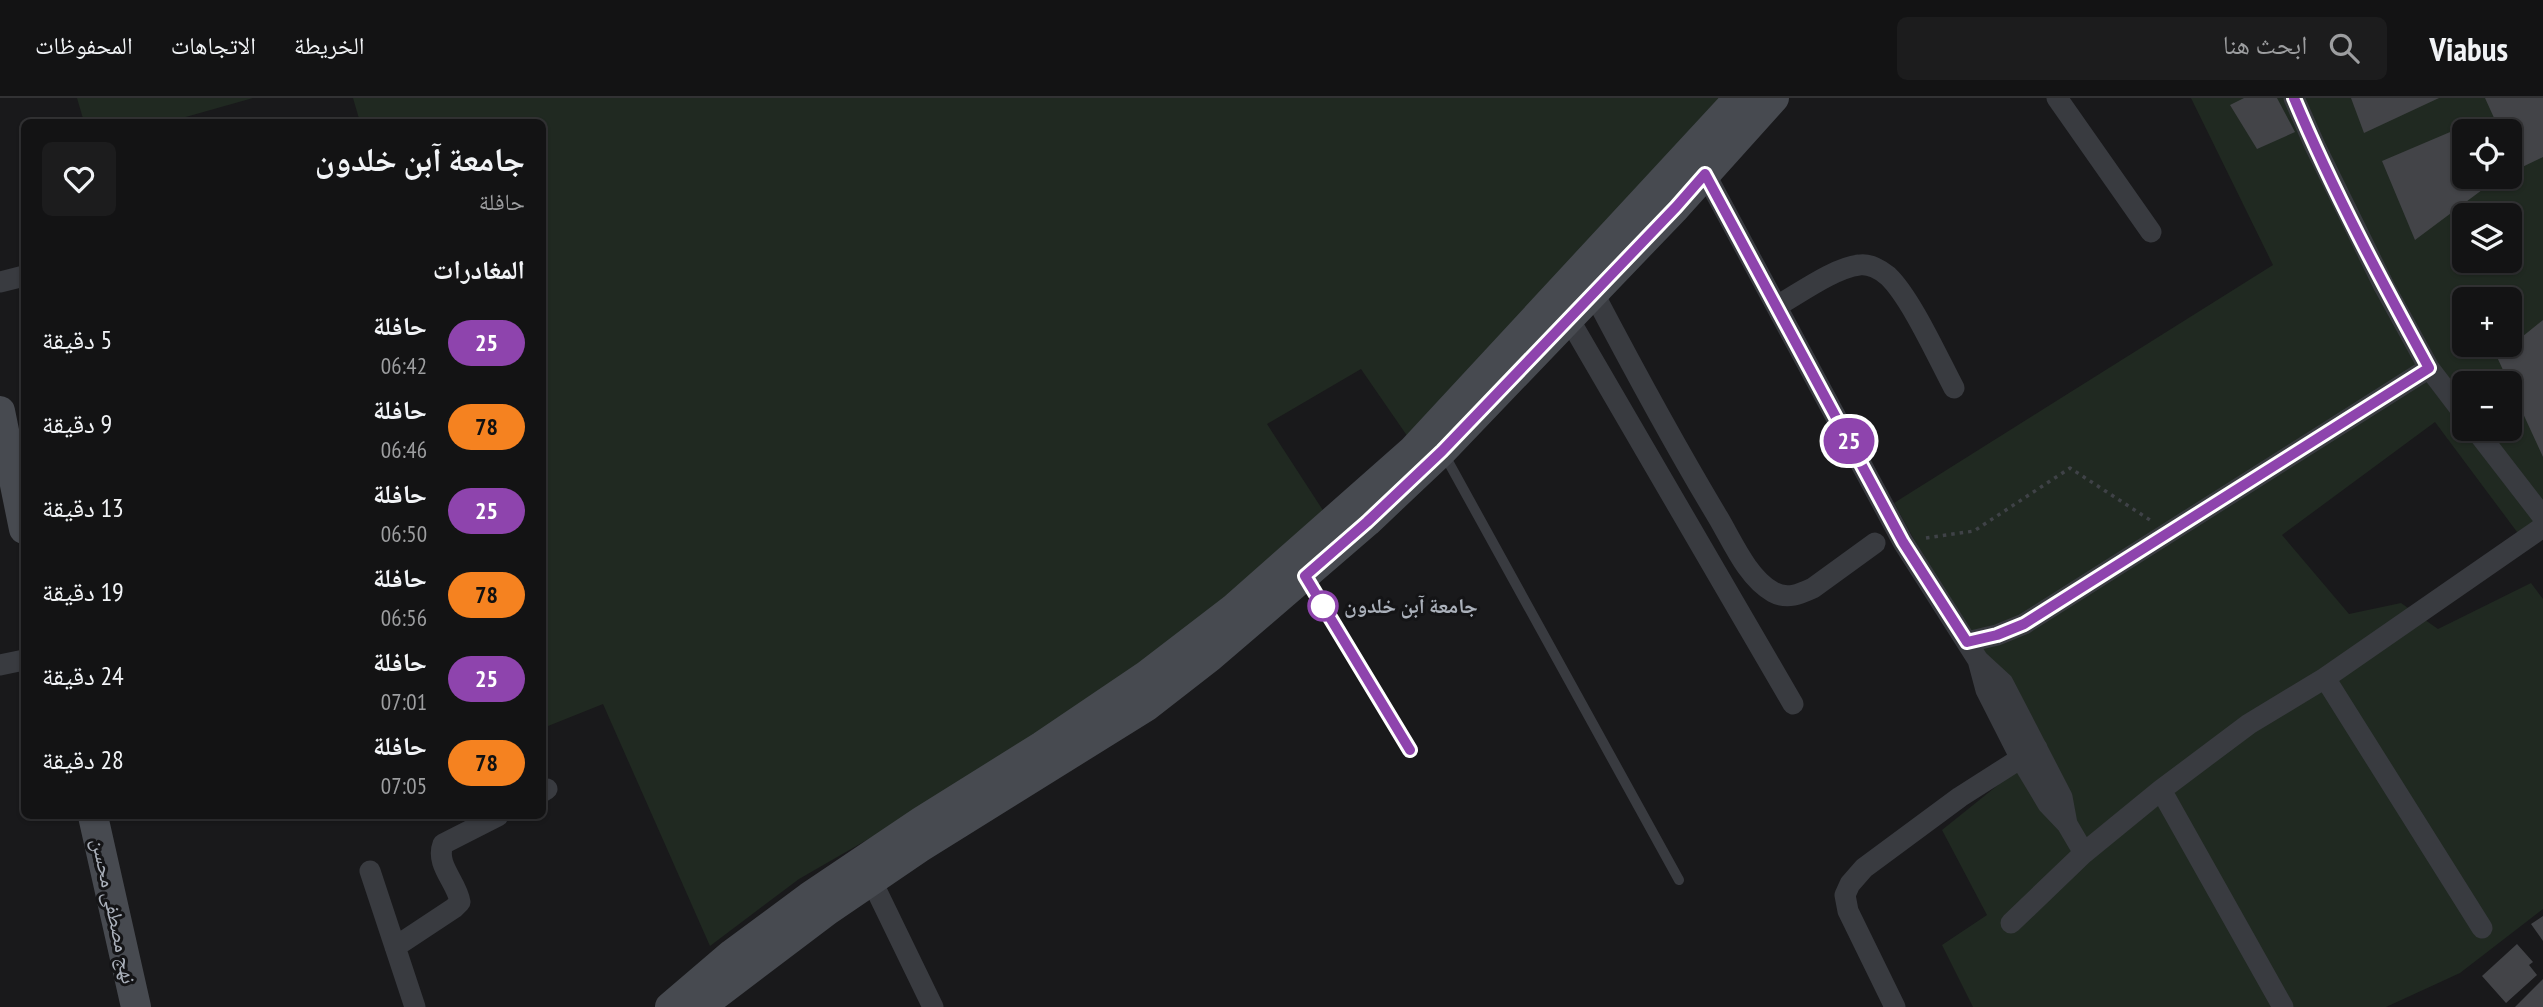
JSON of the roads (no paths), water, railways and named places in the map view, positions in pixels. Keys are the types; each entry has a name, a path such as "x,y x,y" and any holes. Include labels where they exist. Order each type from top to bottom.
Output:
{"main road":[{"path":"670,1007 765,929 867,872 919,849 1147,706 1210,657 1367,522 1442,451 1594,294 1699,162 1739,98"},
{"path":"717,1002 828,910 867,872 1136,682 1233,609 1413,450 1699,162 1774,98"},
{"path":"0,411 21,505"},
{"name":"نهج مصطفى محسن","path":"94,819 136,1007"}],"street":[{"path":"2057,98 2151,232"},
{"path":"2294,98 2384,286 2429,368 2452,398"},
{"path":"1699,162 1903,542 1978,660 1986,690 2029,753 2048,804 2067,824 2084,853"},
{"path":"1777,306 1847,267 1863,264 1879,270 1889,277 1905,299 1954,388"},
{"path":"0,282 21,277"},
{"path":"1594,294 1687,466 1743,559 1761,583 1785,597 1802,593 1875,543"},
{"path":"1569,319 1793,704"},
{"path":"1967,642 1997,635 2024,624 2429,368"},
{"path":"2484,441 2543,517"},
{"path":"2011,923 2084,853 2161,790 2249,724 2325,678 2543,527"},
{"path":"0,665 21,661"},
{"path":"2325,678 2483,928"},
{"path":"1895,1007 1848,911 1845,895 1850,884 1864,868 1906,835 2029,753"},
{"path":"2161,790 2283,1007"},
{"path":"395,947 460,902 442,861 440,852 443,844 492,819"},
{"path":"370,871 415,1007"},
{"path":"867,872 933,1007"}],"lane":[{"path":"1442,451 1679,880"},
{"path":"1305,576 1410,750"}],"place":[{"name":"جامعة آبن خلدون","path":"1323,606"}]}
